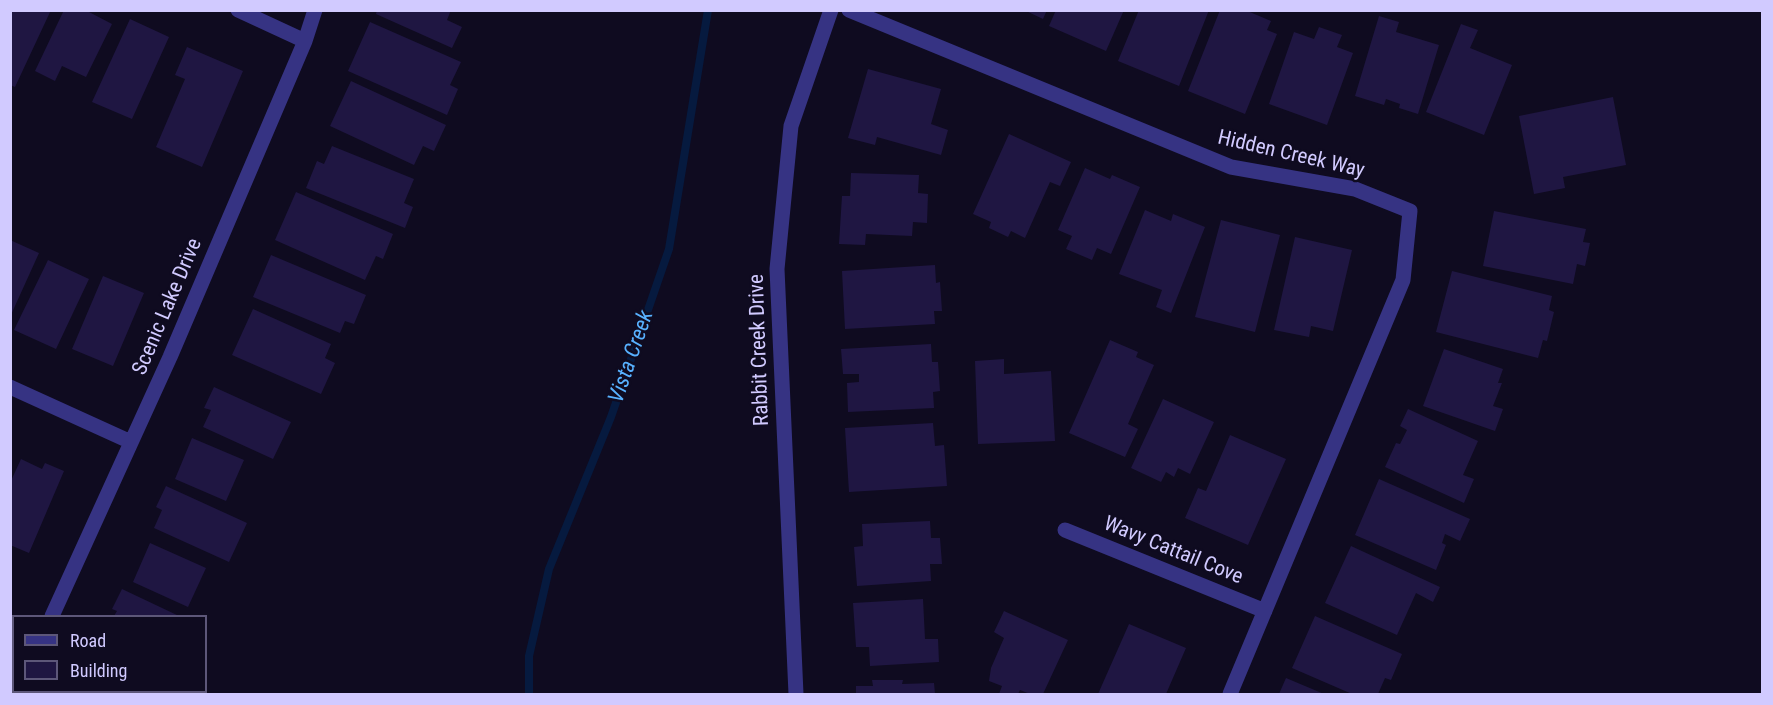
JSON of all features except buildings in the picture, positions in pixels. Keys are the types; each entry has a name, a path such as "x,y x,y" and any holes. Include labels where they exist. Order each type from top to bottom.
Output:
{"street":[{"path":"238,10 304,41"},
{"name":"Scenic Lake Drive","path":"52,615 170,357 304,41 315,10"},
{"name":"Rabbit Creek Drive","path":"796,694 777,269 790,126 831,10"},
{"name":"Hidden Creek Way","path":"849,10 1231,166 1355,189 1410,211 1403,280 1230,694"},
{"path":"10,387 131,442"},
{"name":"Wavy Cattail Cove","path":"1065,530 1265,611"}],"waterway":[{"name":"Vista Creek","path":"529,694 529,656 549,569 611,417 669,249 708,10"}]}
